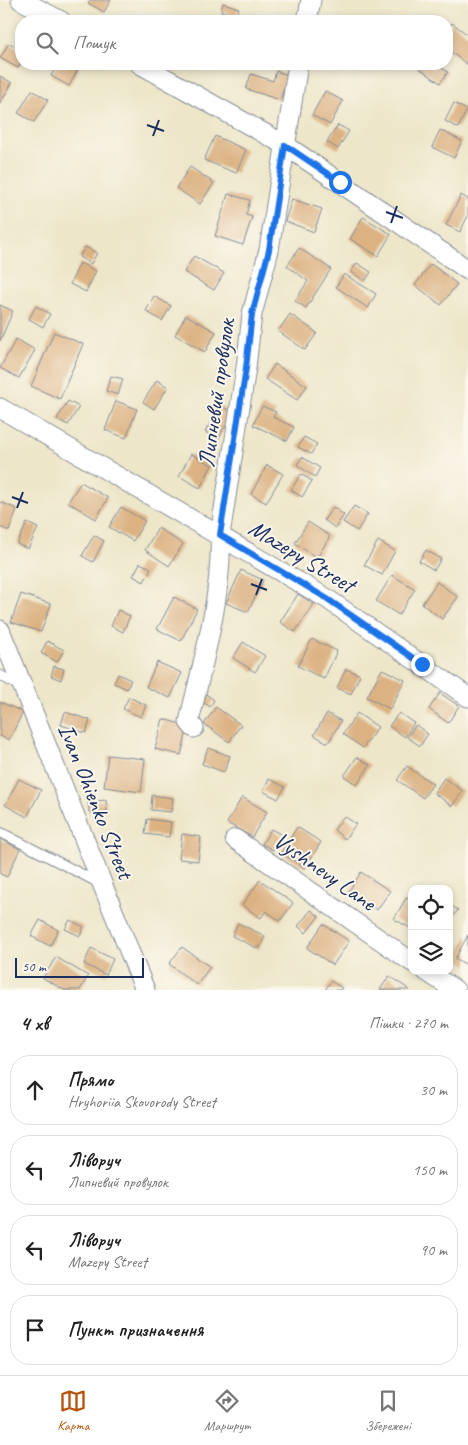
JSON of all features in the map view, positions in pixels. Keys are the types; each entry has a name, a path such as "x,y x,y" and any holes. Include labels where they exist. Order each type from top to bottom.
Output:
{"street":[{"path":"21,0 50,15"},
{"path":"308,15 311,0"},
{"path":"151,70 285,145 468,270"},
{"name":"Липневий провулок","path":"194,728 189,722 211,621 221,553 220,535 246,368 252,314 269,250 297,70"},
{"name":"Mazepy Street","path":"0,408 326,598 468,697"},
{"name":"Ivan Ohienko Street","path":"0,630 145,990"},
{"name":"Vyshnevy Lane","path":"235,839 408,959"},
{"path":"432,975 453,989"}],"lane":[{"path":"0,675 24,688"},
{"path":"0,832 102,884"}],"building":[{"path":"90,0 111,0 104,12 88,3"},
{"path":"223,3 239,8 236,15 221,11"},
{"path":"453,24 468,35 468,65 453,54"},
{"path":"9,43 15,46 15,66 0,58"},
{"path":"54,70 78,70 69,86 51,76"},
{"path":"422,70 445,70 448,72 440,83"},
{"path":"276,71 288,75 280,100 246,89 251,74 273,81"},
{"path":"0,76 12,83 0,104"},
{"path":"32,90 48,100 34,122 18,113"},
{"path":"325,91 343,101 330,125 312,115"},
{"path":"454,103 467,110 458,128 445,121"},
{"path":"338,125 349,131 338,149 327,142"},
{"path":"440,130 462,141 454,158 432,147"},
{"path":"215,136 246,150 236,173 204,160"},
{"path":"190,167 214,183 200,204 176,188"},
{"path":"228,194 250,200 246,215 252,217 243,245 215,236"},
{"path":"461,195 468,199 468,216 460,232 446,225"},
{"path":"292,199 322,209 314,232 285,221"},
{"path":"363,217 391,234 378,256 350,239"},
{"path":"85,247 97,253 91,264 79,257"},
{"path":"299,248 331,269 306,308 295,301 308,281 287,266"},
{"path":"194,256 224,273 214,290 184,272"},
{"path":"80,263 96,271 86,292 70,284"},
{"path":"357,263 371,272 365,281 351,272"},
{"path":"431,264 457,284 441,305 415,285"},
{"path":"344,274 376,294 368,308 336,287"},
{"path":"154,296 171,306 162,321 146,311"},
{"path":"0,305 13,311 0,341"},
{"path":"36,306 50,314 43,327 29,319"},
{"path":"290,314 317,333 305,350 278,331"},
{"path":"186,315 216,332 205,352 175,335"},
{"path":"54,332 83,344 60,399 31,386"},
{"path":"16,339 35,350 19,378 0,368"},
{"path":"275,364 307,386 297,400 265,379"},
{"path":"111,376 123,379 118,395 106,391"},
{"path":"157,380 168,387 154,409 143,402"},
{"path":"68,401 79,407 68,425 57,419"},
{"path":"116,401 137,409 126,438 105,430"},
{"path":"220,405 233,413 218,439 205,432"},
{"path":"262,406 276,412 273,417 294,427 287,441 253,425"},
{"path":"304,437 317,444 311,454 298,447"},
{"path":"191,454 212,465 200,488 179,476"},
{"path":"302,457 320,468 315,477 297,465"},
{"path":"267,465 283,474 266,503 251,494"},
{"path":"301,474 312,481 302,497 291,490"},
{"path":"81,482 108,498 96,519 68,502"},
{"path":"0,502 17,509 9,531 0,527"},
{"path":"354,506 368,514 357,531 343,522"},
{"path":"121,507 145,521 133,541 109,527"},
{"path":"333,507 344,515 335,528 324,520"},
{"path":"308,522 330,536 317,558 295,543"},
{"path":"27,523 38,528 28,549 17,544"},
{"path":"158,528 183,544 169,566 145,550"},
{"path":"94,535 104,541 93,562 82,556"},
{"path":"378,541 395,551 382,575 364,565"},
{"path":"426,550 441,559 434,570 419,561"},
{"path":"140,563 151,568 144,582 133,576"},
{"path":"241,570 263,580 248,612 226,603"},
{"path":"392,575 415,589 399,615 376,601"},
{"path":"437,582 458,597 442,619 422,604"},
{"path":"21,594 51,604 41,632 11,622"},
{"path":"298,594 314,604 295,632 280,622"},
{"path":"174,597 197,609 181,641 157,629"},
{"path":"118,610 130,616 123,632 111,626"},
{"path":"312,639 337,651 324,679 298,666"},
{"path":"47,641 64,650 57,662 41,653"},
{"path":"243,642 265,656 255,672 233,658"},
{"path":"157,662 182,673 170,698 146,687"},
{"path":"54,666 64,669 61,680 51,676"},
{"path":"346,669 360,675 351,694 337,688"},
{"path":"382,669 405,680 390,709 367,697"},
{"path":"118,674 131,680 127,689 114,683"},
{"path":"203,692 214,700 210,707 199,699"},
{"path":"440,693 459,706 448,723 429,709"},
{"path":"129,697 146,705 141,717 123,709"},
{"path":"0,702 23,712 9,740 0,736"},
{"path":"216,707 241,725 229,742 204,724"},
{"path":"65,712 90,720 86,733 61,725"},
{"path":"327,713 341,721 328,743 314,735"},
{"path":"357,713 378,727 363,748 343,734"},
{"path":"399,713 414,723 405,737 389,726"},
{"path":"163,719 188,726 181,755 155,749"},
{"path":"416,725 428,734 420,746 407,737"},
{"path":"208,748 230,756 224,772 202,764"},
{"path":"108,755 145,759 141,792 104,787"},
{"path":"357,757 370,765 357,785 344,776"},
{"path":"407,766 433,784 423,798 397,780"},
{"path":"444,778 463,791 452,806 434,793"},
{"path":"19,779 41,790 27,817 5,805"},
{"path":"269,779 285,787 278,799 263,791"},
{"path":"152,795 173,798 171,812 151,810"},
{"path":"242,797 267,812 252,837 227,823"},
{"path":"106,800 107,811 89,812 88,802"},
{"path":"344,816 356,824 345,839 334,830"},
{"path":"147,819 171,822 169,837 145,834"},
{"path":"297,827 321,842 305,868 281,853"},
{"path":"271,829 282,835 273,850 262,844"},
{"path":"182,834 201,837 198,861 179,859"},
{"path":"0,839 20,849 7,877 0,874"},
{"path":"361,872 390,891 377,910 349,891"},
{"path":"260,880 293,903 280,921 266,911 261,918 242,905"},
{"path":"406,898 408,899 408,927 394,919"},
{"path":"453,907 458,910 453,917"},
{"path":"311,910 319,916 306,933 298,926"},
{"path":"40,920 58,930 50,946 31,936"},
{"path":"70,920 84,927 80,936 65,929"},
{"path":"238,923 265,936 259,949 232,936"},
{"path":"323,924 349,941 333,965 307,948"},
{"path":"468,935 468,965 455,959"},
{"path":"182,947 210,967 197,985 169,964"},
{"path":"91,948 113,959 106,975 84,964"},
{"path":"56,957 88,976 80,990 64,990 43,978"},
{"path":"389,976 410,990 380,990"},
{"path":"331,981 342,988 340,990 325,990"}],"route":[{"path":"340,182 285,145 269,250 252,314 246,368 220,535 326,598 422,664"}]}
